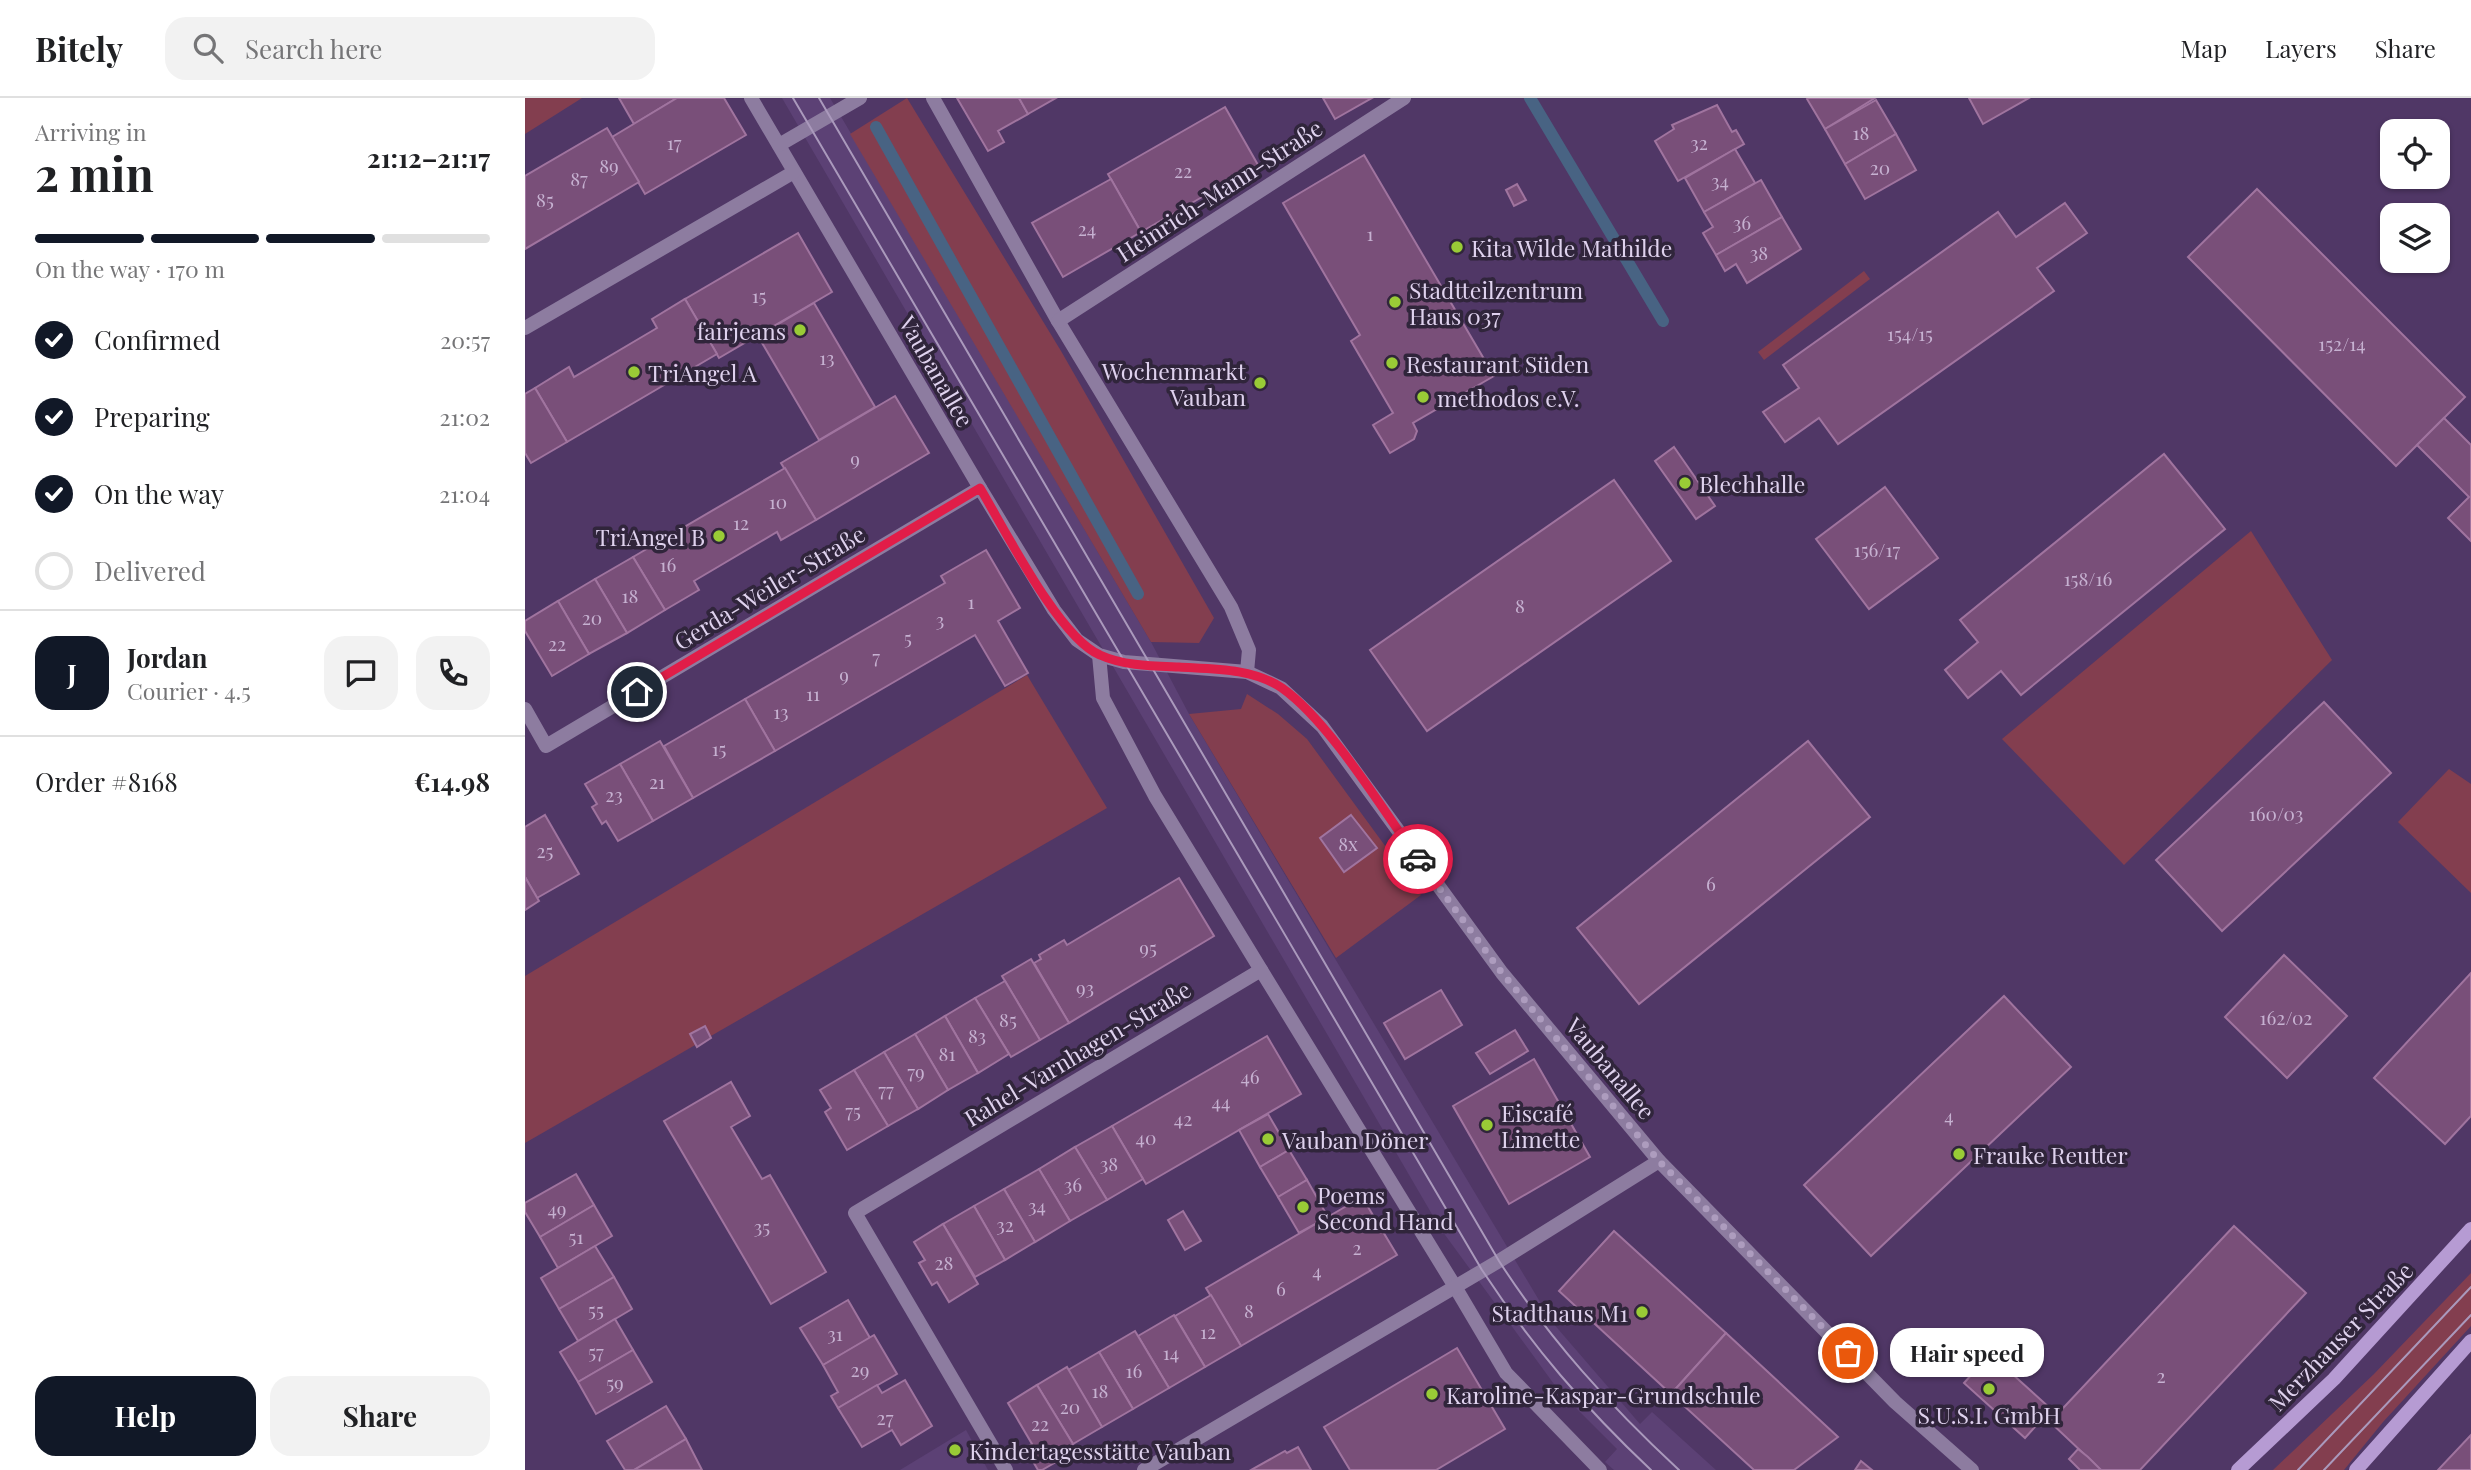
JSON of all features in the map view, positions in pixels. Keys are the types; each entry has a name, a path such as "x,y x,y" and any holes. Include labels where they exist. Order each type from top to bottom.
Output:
{"main road":[{"name":"Merzhauser Straße","path":"2238,1470 2334,1379 2471,1229"},
{"path":"2356,1470 2471,1341"}],"street":[{"name":"Vaubanallee","path":"751,98 980,488 1054,610 1077,640 1098,655 1149,666 1247,672 1281,688 1321,726 1502,973 1659,1161 1895,1402 1972,1470"},
{"path":"779,145 860,98"},
{"path":"933,98 1058,321 1231,607 1248,650 1247,672"},
{"name":"Heinrich-Mann-Straße","path":"1058,321 1404,98"},
{"path":"525,328 795,172"},
{"name":"Gerda-Weiler-Straße","path":"525,709 546,746 980,488"},
{"path":"1098,655 1103,698 1155,796 1506,1373 1600,1470"},
{"name":"Rahel-Varnhagen-Straße","path":"1006,1470 855,1213 1261,970"},
{"path":"1143,1470 1659,1161"}],"shaded area":[{"path":"525,98 582,98 525,134"},
{"path":"782,98 830,98 1151,642 1189,714 1552,1322 1640,1424 1652,1412 1716,1470 1614,1470 1605,1462 1617,1449 1559,1391 1440,1228"},
{"path":"907,98 1061,351 1214,618 1199,643 1151,642 850,134"},
{"path":"1864,271 1870,279 1764,360 1758,352"},
{"path":"2251,531 2332,660 2124,865 2002,739"},
{"path":"1027,675 1107,808 525,1143 525,976"},
{"path":"1247,694 1278,714 1307,739 1421,895 1336,958 1189,714 1241,709"},
{"path":"2449,769 2471,784 2471,893 2398,822"},
{"path":"2471,1273 2471,1326 2383,1422 2344,1470 2273,1470 2374,1374"},
{"name":"Kindertagesstätte Vauban","path":"966,1430 988,1470 900,1470"}],"building":[{"path":"619,98 677,98 634,124"},
{"path":"677,98 724,98 746,135 645,194 612,137"},
{"path":"957,98 1019,98 1028,114 998,131 1004,142 988,151"},
{"path":"1019,98 1056,98 1028,114"},
{"path":"1323,98 1372,98 1335,119"},
{"path":"1808,98 1875,98 1825,129 1807,99"},
{"path":"1969,98 2029,98 1983,124"},
{"path":"1876,100 1896,134 1845,164 1825,129"},
{"path":"1717,105 1732,132 1736,130 1744,144 1678,181 1655,141 1674,129 1672,125"},
{"path":"1225,107 1258,165 1141,232 1108,174"},
{"path":"607,128 639,182 525,249 525,176"},
{"path":"1896,134 1916,170 1865,199 1845,164"},
{"path":"1735,149 1755,183 1704,212 1685,178"},
{"name":"Stadtteilzentrum Haus 037","path":"1364,155 1494,376 1413,423 1417,431 1414,439 1390,453 1373,425 1393,413 1351,341 1360,335 1283,203"},
{"path":"1111,179 1141,232 1063,277 1032,223"},
{"path":"1761,180 1782,217 1716,255 1703,233 1713,227 1704,212"},
{"path":"1517,184 1526,200 1514,206 1506,190"},
{"path":"2257,189 2465,397 2396,466 2188,257"},
{"path":"2065,203 2087,233 2037,268 2054,291 1838,444 1819,418 1785,442 1763,412 1799,388 1783,365 1998,212 2016,237"},
{"path":"1782,217 1801,249 1747,283 1736,264 1725,271 1716,255"},
{"path":"798,233 832,292 719,358 685,299"},
{"name":"TriAngel A","path":"685,299 717,354 567,442 535,388 569,367 574,377 657,328 652,319"},
{"path":"814,303 875,407 819,440 758,336"},
{"path":"535,388 567,442 531,463 525,453 525,394"},
{"path":"895,396 929,453 816,520 781,463"},
{"path":"2444,418 2471,445 2471,541 2448,518 2469,497 2417,445"},
{"name":"Blechhalle","path":"1674,447 1715,506 1696,519 1655,461"},
{"path":"2164,454 2225,529 2021,695 2001,671 1968,698 1945,670 1978,642 1960,620"},
{"name":"TriAngel B","path":"785,468 816,520 781,540 777,532 694,581 699,590 665,610 633,557"},
{"path":"1614,480 1671,561 1427,731 1370,650"},
{"path":"1885,487 1938,558 1869,609 1816,539"},
{"path":"986,550 1020,608 998,621 1028,673 1005,686 975,635 775,751 745,699 945,583 941,576"},
{"path":"633,557 665,610 627,633 595,579"},
{"path":"595,579 627,633 589,654 558,601"},
{"path":"558,601 589,654 552,676 525,631 525,621"},
{"path":"745,699 775,751 693,798 664,746"},
{"path":"2324,702 2391,773 2222,931 2156,860"},
{"path":"660,741 693,798 653,821 620,764"},
{"path":"1808,741 1870,817 1639,1004 1577,928"},
{"path":"620,764 653,821 618,841 606,821 602,824 592,807 597,804 585,784"},
{"path":"545,815 579,874 537,898 525,877 525,827"},
{"path":"1351,815 1377,848 1344,872 1320,838"},
{"path":"525,877 539,901 525,910"},
{"path":"1179,878 1214,936 1069,1023 1034,963 1041,959 1039,955 1064,940 1067,945"},
{"path":"2284,955 2347,1016 2287,1078 2225,1017"},
{"path":"1031,959 1069,1023 1040,1040 1002,976"},
{"path":"2471,973 2471,1116 2445,1144 2374,1078"},
{"path":"1005,981 1040,1040 1011,1057 975,998"},
{"path":"1441,990 1462,1025 1405,1059 1384,1023"},
{"path":"2004,996 2071,1067 1871,1256 1804,1185"},
{"path":"975,998 1009,1054 978,1073 945,1016"},
{"path":"945,1016 978,1073 948,1090 915,1034"},
{"path":"705,1026 711,1038 697,1047 690,1034"},
{"path":"1515,1030 1528,1051 1490,1074 1476,1053"},
{"path":"915,1034 948,1090 918,1109 884,1052"},
{"path":"1267,1036 1301,1094 1146,1184 1112,1126"},
{"path":"884,1052 918,1109 888,1126 854,1070"},
{"path":"1534,1059 1590,1157 1509,1204 1453,1106"},
{"path":"854,1070 888,1126 847,1150 825,1112 831,1108 820,1090"},
{"path":"731,1082 750,1116 731,1127 762,1179 770,1175 826,1272 771,1304 664,1121"},
{"path":"1268,1114 1289,1150 1260,1167 1239,1130"},
{"path":"1112,1126 1143,1179 1107,1200 1075,1147"},
{"path":"1075,1147 1107,1200 1070,1221 1039,1169"},
{"path":"1289,1150 1307,1180 1278,1197 1260,1167"},
{"path":"1039,1169 1070,1221 1035,1242 1004,1189"},
{"path":"576,1174 594,1205 540,1237 525,1212 525,1203"},
{"name":"Poems Second Hand","path":"1307,1180 1328,1217 1299,1233 1278,1197"},
{"path":"1004,1189 1035,1242 1005,1260 974,1206"},
{"path":"1362,1197 1397,1255 1241,1346 1206,1288"},
{"path":"594,1205 612,1236 558,1268 540,1237"},
{"path":"974,1206 1005,1260 975,1277 943,1224"},
{"path":"1183,1211 1201,1241 1185,1250 1168,1220"},
{"path":"943,1224 978,1284 949,1302 937,1282 932,1285 919,1263 925,1260 914,1242"},
{"path":"2234,1226 2306,1293 2140,1470 2101,1470 2050,1422"},
{"name":"Stadthaus M1","path":"1614,1231 1726,1333 1671,1394 1559,1291"},
{"path":"595,1246 614,1277 559,1309 541,1278"},
{"path":"614,1277 632,1309 578,1341 559,1309"},
{"path":"1211,1295 1241,1346 1205,1367 1175,1316"},
{"path":"848,1300 870,1338 823,1365 800,1328"},
{"path":"1174,1315 1205,1367 1169,1388 1138,1336"},
{"path":"615,1319 633,1350 578,1382 560,1352"},
{"path":"1135,1331 1169,1388 1133,1409 1099,1352"},
{"path":"1726,1333 1838,1437 1794,1470 1754,1470 1671,1394"},
{"path":"874,1335 897,1374 838,1408 831,1396 838,1392 823,1365"},
{"name":"Karoline-Kaspar-Grundschule","path":"1457,1348 1505,1429 1436,1470 1350,1470 1324,1427"},
{"path":"633,1350 652,1382 596,1414 578,1382"},
{"path":"1099,1352 1133,1409 1102,1427 1068,1370"},
{"path":"1990,1354 2051,1409 2025,1438 1964,1383"},
{"path":"1067,1367 1102,1427 1073,1444 1037,1385"},
{"path":"905,1380 932,1426 901,1445 892,1430 862,1447 838,1408 877,1385 882,1393"},
{"path":"1037,1385 1073,1444 1059,1452 1063,1458 1042,1470 1038,1470 1025,1448 1032,1444 1008,1403"},
{"path":"666,1406 686,1439 634,1470 625,1470 607,1441"},
{"path":"2471,1435 2471,1470 2438,1470"},
{"path":"686,1439 702,1470 634,1470"},
{"path":"1298,1447 1311,1470 1251,1470 1285,1451 1287,1453"},
{"path":"2078,1449 2101,1470 2080,1470 2069,1459"},
{"path":"1861,1461 1872,1470 1855,1470"}],"waterway":[{"path":"1530,98 1663,321"},
{"path":"876,127 1138,594"}],"tram line":[{"path":"793,98 1482,1270 1520,1325 1561,1375 1651,1470"},
{"path":"819,98 1499,1261 1539,1318 1582,1371 1679,1470"},
{"path":"2298,1470 2471,1287"},
{"path":"2324,1470 2471,1315"}],"way so far":[{"path":"1418,859 1502,973 1659,1161 1848,1353"}],"place":[{"name":"Kita Wilde Mathilde","path":"1457,247"},
{"name":"Stadtteilzentrum Haus 037","path":"1395,302"},
{"name":"fairjeans","path":"800,330"},
{"name":"Restaurant Süden","path":"1392,363"},
{"name":"TriAngel A","path":"634,372"},
{"name":"Wochenmarkt Vauban","path":"1260,383"},
{"name":"methodos e.V.","path":"1423,397"},
{"name":"Blechhalle","path":"1685,483"},
{"name":"TriAngel B","path":"719,536"},
{"name":"Eiscafé Limette","path":"1487,1125"},
{"name":"Vauban Döner","path":"1268,1139"},
{"name":"Frauke Reutter","path":"1959,1154"},
{"name":"Poems Second Hand","path":"1303,1207"},
{"name":"Stadthaus M1","path":"1642,1312"},
{"name":"Hair speed","path":"1848,1353"},
{"name":"S.U.S.I. GmbH","path":"1989,1389"},
{"name":"Karoline-Kaspar-Grundschule","path":"1432,1394"},
{"name":"Kindertagesstätte Vauban","path":"955,1450"}],"route":[{"path":"637,692 980,488 1054,610 1077,640 1098,655 1124,662 1247,672 1281,688 1321,726 1418,859"}]}
